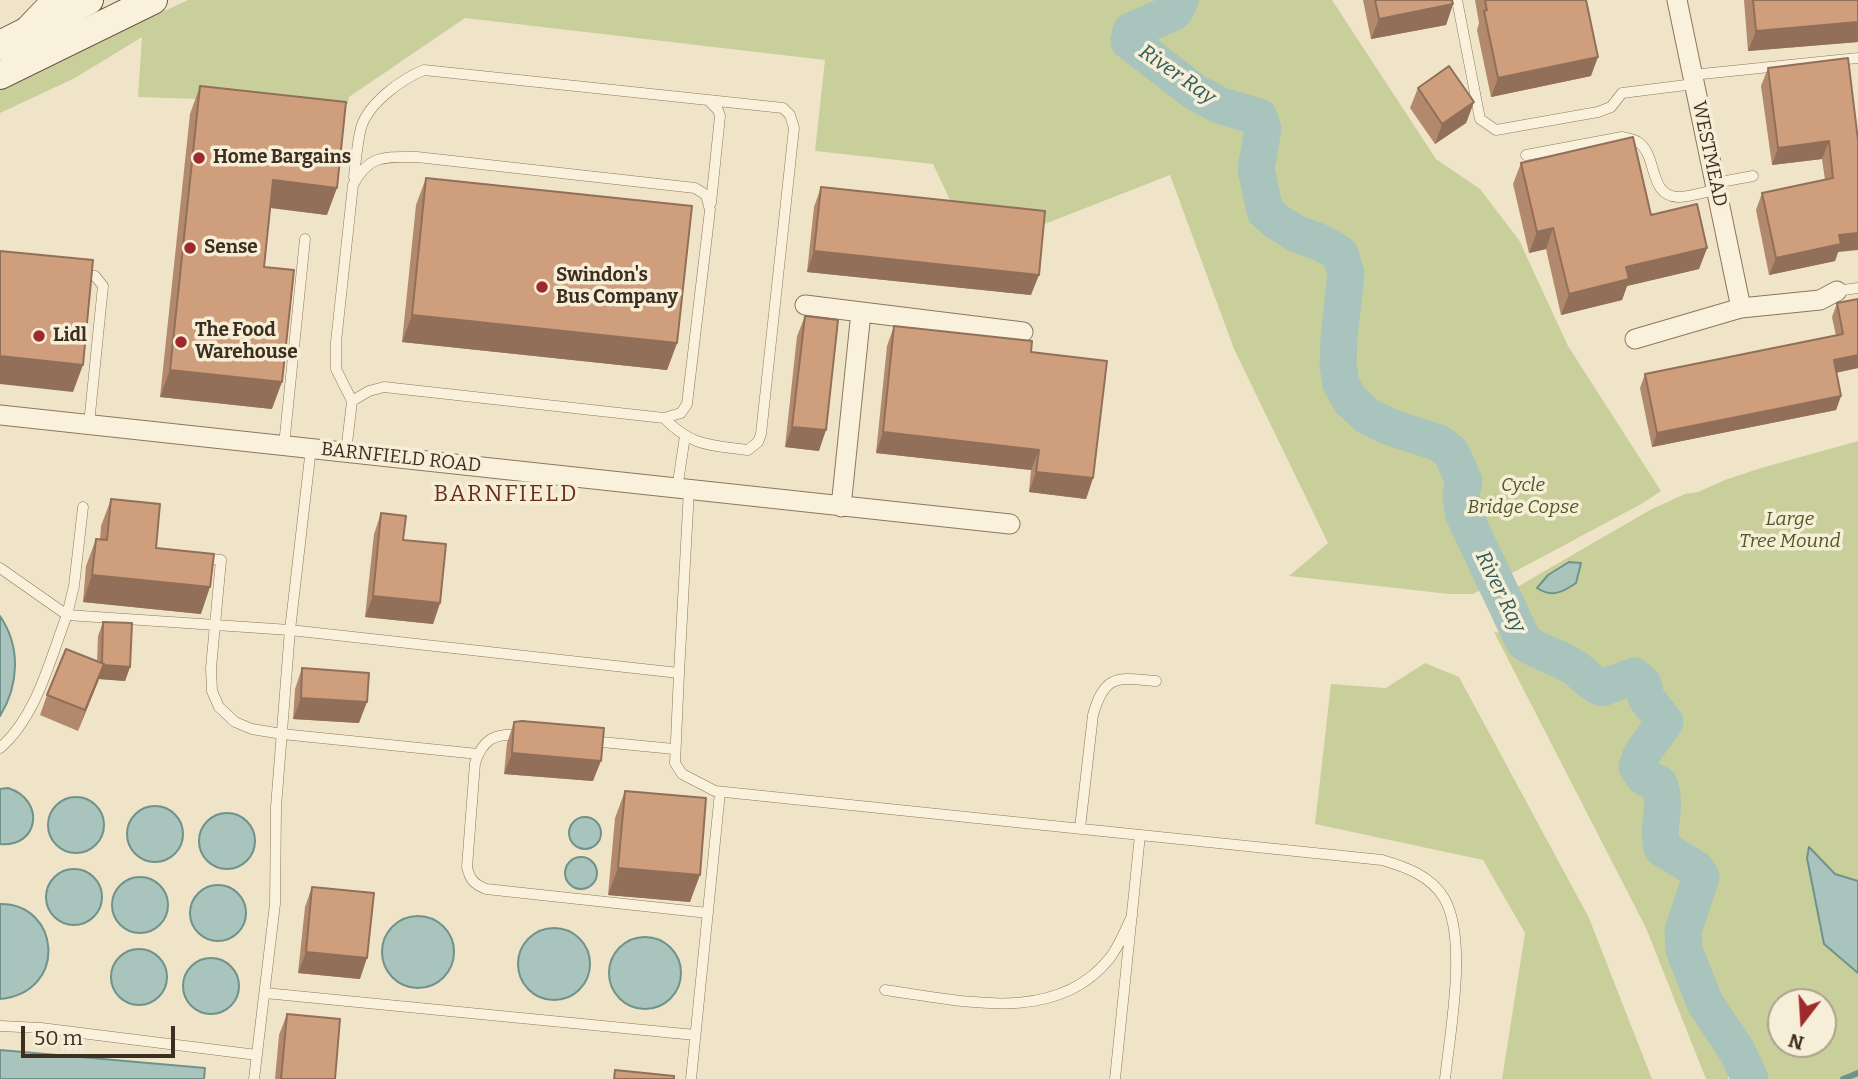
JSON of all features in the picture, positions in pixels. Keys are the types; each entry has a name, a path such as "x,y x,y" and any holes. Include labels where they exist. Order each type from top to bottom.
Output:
{"main road":[{"path":"6,42 89,0"},
{"path":"0,75 153,0"}],"street":[{"path":"6,42 51,0"},
{"name":"WESTMEAD","path":"1677,0 1741,308"},
{"path":"1635,339 1741,308 1820,300 1837,291"},
{"path":"805,305 1023,331"},
{"path":"841,506 861,312"},
{"name":"BARNFIELD ROAD","path":"0,415 1010,524"}],"lane":[{"path":"1457,0 1480,119 1496,130 1598,112 1611,107 1622,93 1693,79 1858,58"},
{"path":"346,452 352,401 336,369 335,342 361,127 370,111 405,78 424,70 783,108 790,115 794,128 758,442 748,450 704,444 685,436 664,418"},
{"path":"352,401 369,391 384,387 664,418 681,413 687,404 720,117 718,110 708,100"},
{"path":"1526,155 1622,137 1637,141 1646,150 1658,186 1669,195 1679,197 1753,176"},
{"path":"353,185 361,170 377,158 417,157 695,188 706,195 710,210"},
{"path":"284,445 305,239"},
{"path":"71,272 95,276 103,286 89,424"},
{"path":"1837,291 1858,288"},
{"path":"685,436 679,673 674,749 675,763 682,774 720,792 1382,860 1411,868 1429,881 1444,898 1456,938 1456,972 1445,1079"},
{"path":"254,1079 275,904 276,807 290,631 311,448"},
{"path":"0,748 21,726 32,705 67,615 74,586 83,507"},
{"path":"195,557 221,560 211,668 212,691 219,707 235,722 252,729 282,734 478,754"},
{"path":"0,568 67,615 290,631 679,673"},
{"path":"1080,828 1093,715 1098,697 1107,684 1124,678 1156,681"},
{"path":"534,736 514,734 493,738 481,747 478,754 475,763 467,867 470,878 476,885 486,889 708,913"},
{"path":"585,741 674,749"},
{"path":"691,1079 720,792"},
{"path":"1115,1079 1140,835"},
{"path":"886,990 993,1004 1027,1003 1059,995 1090,979 1111,957 1132,916"},
{"path":"265,993 695,1035"},
{"path":"0,1026 66,1031 257,1055"}],"green space":[{"name":"Cycle Bridge Copse","path":"188,0 1332,0 1436,159 1480,189 1519,240 1568,346 1661,491 1473,594 1449,594 1289,576 1328,543 1234,349 1170,175 1042,225 958,217 933,164 815,151 825,60 465,18 349,97 348,104 138,97 142,37 75,78 0,113 0,88"},
{"name":"Large Tree Mound","path":"1858,441 1858,1079 1754,1079 1754,1072 1704,990 1690,957 1690,926 1705,880 1703,865 1689,853 1668,845 1667,794 1658,778 1648,773 1646,765 1649,752 1670,720 1653,698 1648,680 1626,673 1607,682 1599,682 1585,668 1534,642 1524,630 1505,594 1650,510 1725,480"},
{"path":"1494,632 1503,633 1579,684 1601,693 1631,692 1638,698 1646,720 1625,760 1647,793 1646,817 1652,852 1672,869 1695,879 1677,929 1676,955 1706,1031 1728,1070 1728,1079 1706,1079 1646,928"},
{"path":"1425,663 1459,677 1589,918 1652,1079 1502,1079 1525,933 1483,860 1315,824 1331,684 1386,688"}],"water":[{"path":"1569,562 1581,563 1576,583 1557,593 1548,593 1537,588 1548,575"},
{"path":"0,616 12,640 15,666 11,692 0,716"},
{"path":"8,788 28,802 33,822 23,839 0,844 0,789"},
{"path":"71,797 81,797 96,805 102,814 102,836 96,845 81,853 71,853 53,841 48,830 48,820 60,802"},
{"path":"150,806 160,806 175,814 181,823 181,845 175,854 160,862 150,862 132,850 127,839 127,829 139,811"},
{"path":"221,813 233,813 247,821 255,835 253,852 247,861 233,869 221,869 204,857 199,847 199,835 211,818"},
{"path":"585,817 596,822 601,833 596,844 585,849 574,844 569,833 574,822"},
{"path":"1809,847 1835,874 1858,881 1858,973 1824,944 1807,858"},
{"path":"581,857 592,862 597,873 592,884 581,889 570,884 565,873 570,862"},
{"path":"69,869 79,869 94,877 100,886 100,908 94,917 79,925 69,925 51,913 46,902 46,892 58,874"},
{"path":"134,877 146,877 160,885 168,899 166,916 160,925 146,933 134,933 117,921 112,911 112,899 124,882"},
{"path":"213,885 223,885 238,893 244,902 244,924 238,933 223,941 213,941 195,929 190,918 190,908 202,890"},
{"path":"0,904 20,908 35,917 45,932 48,948 46,966 38,981 22,993 0,999"},
{"path":"418,916 438,922 448,932 454,952 448,972 438,982 418,988 398,982 388,972 382,952 388,932 398,922"},
{"path":"554,928 574,934 584,944 590,964 584,984 574,994 554,1000 534,994 524,984 518,964 524,944 534,934"},
{"path":"645,937 665,943 675,953 681,973 675,993 665,1003 645,1009 625,1003 615,993 609,973 615,953 625,943"},
{"path":"133,949 145,949 159,957 167,971 165,988 159,997 145,1005 133,1005 116,993 111,983 111,971 123,954"},
{"path":"206,958 216,958 231,966 237,975 237,997 231,1006 216,1014 206,1014 188,1002 183,991 183,981 195,963"},
{"path":"0,1050 205,1068 204,1079 0,1079"}],"building":[{"path":"1375,0 1452,0 1453,4 1379,19"},
{"path":"1485,0 1586,0 1598,57 1498,78 1484,11 1487,10"},
{"path":"1753,0 1858,0 1858,22 1756,31"},
{"path":"1848,58 1858,140 1858,233 1839,235 1841,244 1776,258 1762,193 1833,178 1829,141 1778,148 1768,68"},
{"path":"1449,66 1474,102 1442,124 1418,88"},
{"path":"200,86 346,102 337,188 273,180 264,267 294,270 282,382 170,370"},
{"path":"1633,137 1651,215 1697,204 1707,248 1626,267 1629,279 1569,294 1553,228 1537,232 1521,163"},
{"name":"Swindon's Bus Company","path":"426,178 692,206 677,343 412,315"},
{"path":"821,187 1045,211 1039,275 814,251"},
{"name":"Lidl","path":"0,251 93,260 83,365 0,356"},
{"path":"1858,299 1858,355 1834,360 1841,396 1657,433 1645,374 1843,334 1837,303"},
{"path":"805,316 838,320 826,430 792,427"},
{"path":"894,326 1032,341 1031,352 1107,361 1093,478 1036,472 1039,450 883,432"},
{"path":"111,499 160,504 156,548 214,554 210,587 92,575 96,539 107,540"},
{"path":"381,513 406,516 403,540 446,544 440,603 373,596"},
{"path":"103,622 132,623 130,667 102,663"},
{"path":"66,649 104,664 85,710 47,695"},
{"path":"302,668 369,673 367,702 301,698"},
{"path":"514,722 604,728 601,761 512,753"},
{"path":"625,791 706,798 700,875 618,868"},
{"path":"312,887 374,893 367,958 306,952"},
{"path":"287,1014 340,1019 335,1079 281,1079"},
{"path":"615,1070 674,1076 674,1079 614,1079"}],"waterway":[{"name":"River Ray","path":"1180,0 1174,12 1131,31 1129,41 1195,92 1219,105 1259,117 1263,129 1256,169 1265,211 1297,234 1322,243 1340,254 1346,273 1338,365 1341,384 1350,400 1367,416 1390,427 1439,443 1451,452 1464,481 1461,494 1463,513 1524,642 1569,664 1602,688 1634,676 1643,684 1646,698 1665,722 1645,749 1637,767 1644,777 1659,784 1662,800 1662,848 1696,869 1701,877 1683,931 1684,950 1705,1003 1737,1051 1750,1079"},
{"path":"1843,1079 1858,1073"}],"place":[{"name":"Home Bargains","path":"199,158"},
{"name":"Sense","path":"190,248"},
{"name":"Swindon's Bus Company","path":"542,287"},
{"name":"Lidl","path":"39,336"},
{"name":"The Food Warehouse","path":"181,342"}],"district":[{"name":"BARNFIELD","path":"506,495"}]}
